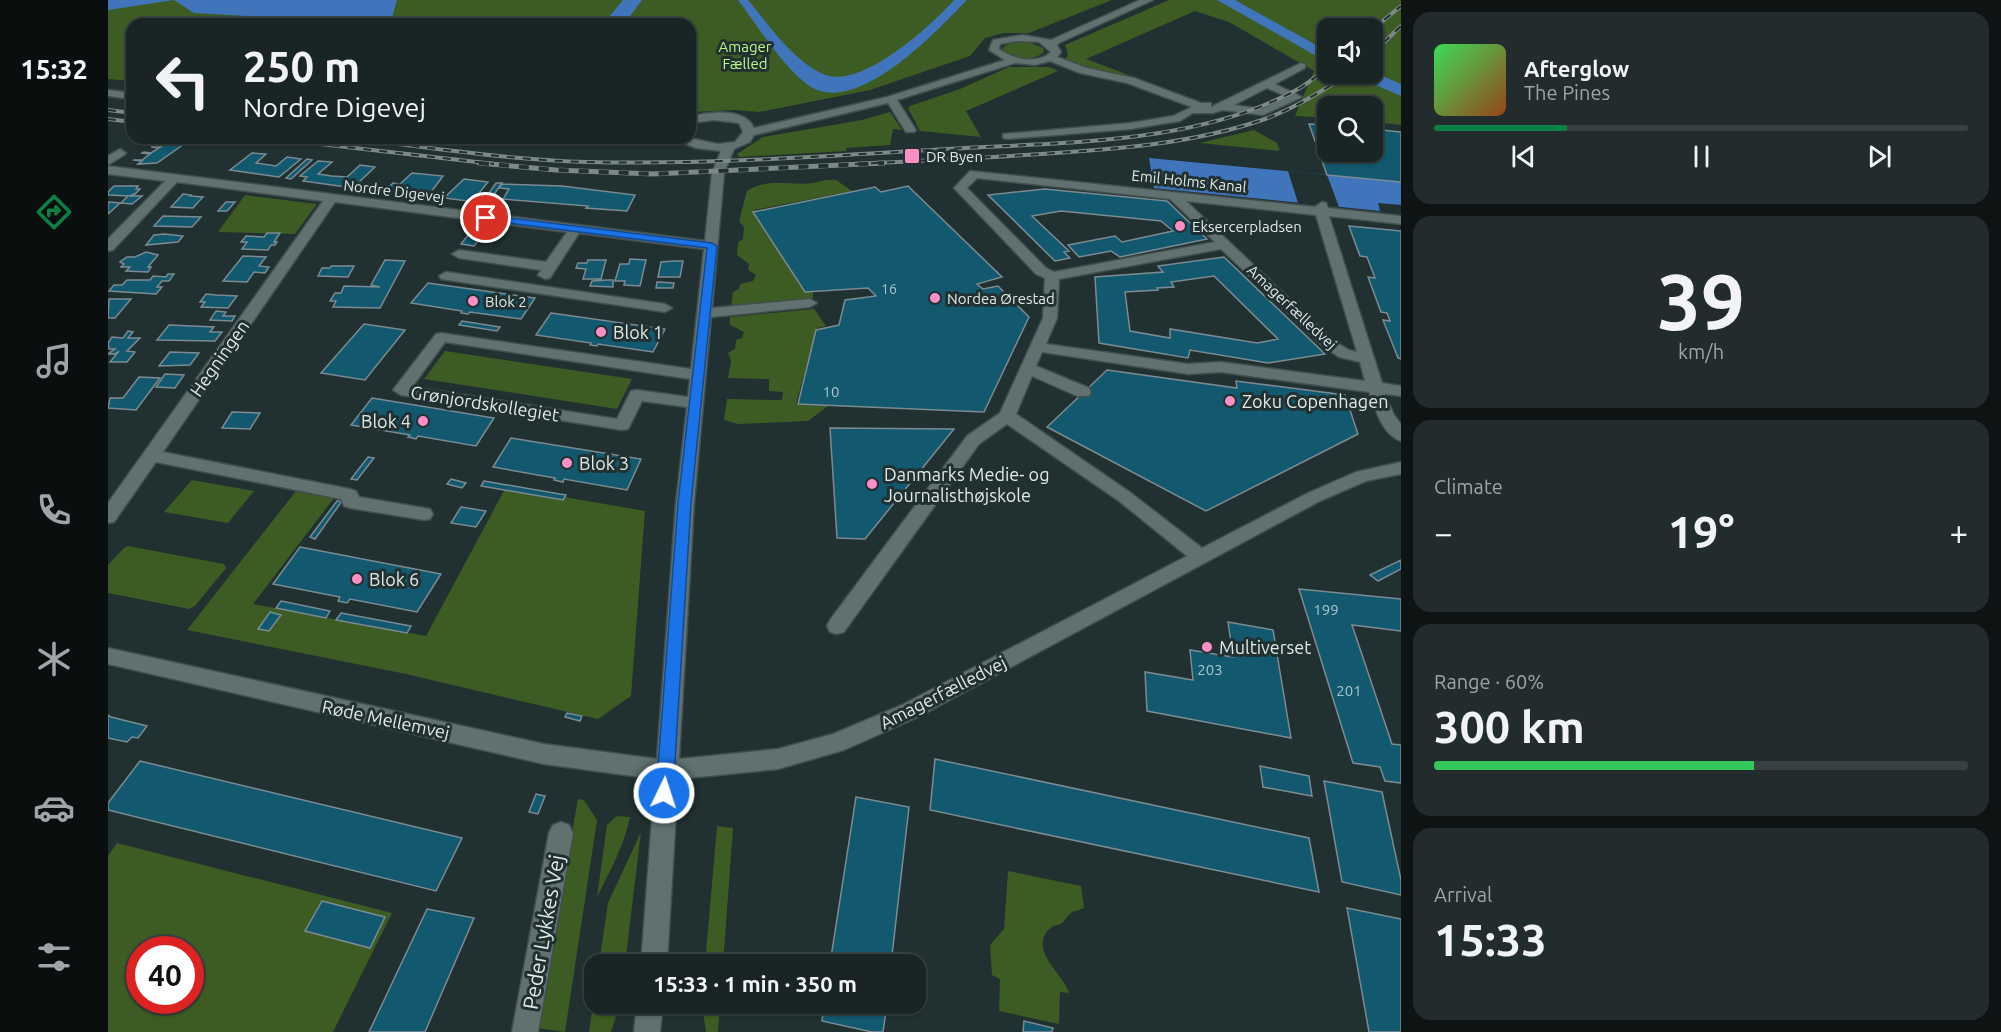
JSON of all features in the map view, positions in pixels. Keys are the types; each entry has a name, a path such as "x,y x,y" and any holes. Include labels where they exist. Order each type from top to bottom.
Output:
{"street":[{"path":"1051,45 1148,0"},
{"path":"1015,60 998,54 993,46 996,42 1011,38 1044,36 1112,15"},
{"path":"1031,38 1051,45 1056,52 1048,59"},
{"path":"935,84 998,54"},
{"path":"1048,59 1084,74 1193,110 1213,110 1301,66"},
{"path":"696,119 717,116 734,118 747,128 823,115 891,99 1015,60 1048,59 1084,71 1130,80 1193,110"},
{"path":"1224,105 1263,112 1297,97 1267,84"},
{"path":"108,93 126,95"},
{"path":"891,99 910,130"},
{"path":"1006,136 1131,126 1176,119 1193,110"},
{"path":"695,144 702,147 729,146 744,140 747,128"},
{"path":"655,954 694,404 718,173 729,146"},
{"path":"702,147 718,173"},
{"path":"108,161 120,153"},
{"name":"Nordre Digevej","path":"108,170 330,200 712,246"},
{"name":"Emil Holms Kanal","path":"1052,276 1041,271 960,188 974,174 1174,196 1321,209 1401,220"},
{"path":"108,247 173,179"},
{"name":"Amagerfælledvej","path":"1174,196 1329,344 1344,354 1365,358"},
{"name":"Hegningen","path":"108,517 330,200"},
{"path":"1321,209 1375,387 1386,417 1401,435"},
{"path":"535,289 575,229"},
{"path":"837,626 972,440 1007,416 1050,318 1052,276 1225,244"},
{"path":"459,254 550,267"},
{"path":"446,276 665,308"},
{"path":"703,313 810,303"},
{"name":"Grønjordskollegiet","path":"694,404 637,395 622,425 401,390 441,337 697,375"},
{"path":"1036,347 1188,369 1221,366 1401,391"},
{"path":"1029,369 1083,392"},
{"path":"1007,416 1117,491 1201,557"},
{"path":"150,455 350,495 350,502 424,514"},
{"name":"Amagerfælledvej","path":"666,770 778,759 836,743 910,711 1314,497 1362,476 1401,468"},
{"name":"Røde Mellemvej","path":"108,656 544,754 666,770"},
{"name":"Peder Lykkes Vej","path":"525,1032 561,832"},
{"path":"646,1032 649,1014"}],"green space":[{"name":"Amager Fælled","path":"108,0 1112,0 1029,33 1004,33 985,38 970,56 870,90 759,112 735,110 696,112 696,18 126,18 126,80 108,79"},
{"path":"1169,0 1401,0 1401,125 1383,123 1383,96 1317,96 1317,117 1295,116 1314,71 1229,22 1195,11 1086,59 1203,103 1126,75 1091,69 1067,61 1069,60 1066,59 1068,54 1065,45"},
{"path":"1011,42 1029,42 1043,48 1044,52 1034,57 1016,57 1002,48"},
{"path":"1009,67 1049,67 1058,71 966,111 981,137 920,131 908,108 910,106 960,89"},
{"path":"890,112 902,130 893,129 890,145 846,148 847,151 739,157 737,154 763,137 862,120"},
{"path":"1254,130 1277,143 1280,151 1200,143"},
{"path":"836,180 852,191 754,210 806,292 813,292 813,298 731,306 733,292 739,289 740,284 753,281 756,275 748,270 749,264 737,255 738,242 743,239 744,227 739,221 747,191 765,184 805,184"},
{"path":"245,195 317,204 295,234 218,232"},
{"path":"814,309 826,326 817,328 796,404 828,406 808,421 738,424 724,420 727,399 782,400 783,392 769,391 769,379 728,378 731,361 728,353 735,349 736,340 742,338 744,332 730,325 730,317"},
{"path":"445,351 632,379 617,409 424,379"},
{"path":"192,480 254,491 228,523 164,512"},
{"path":"506,487 645,511 631,696 598,719 406,674 187,630 296,491 334,498 253,604 426,636"},
{"path":"128,546 224,564 226,568 195,606 189,609 108,593 108,565"},
{"path":"578,799 584,800 597,820 565,1032 537,1028"},
{"path":"617,816 630,817 612,868 597,897 607,825"},
{"path":"717,826 733,828 724,954 706,954"},
{"path":"641,832 626,954 600,954 608,903"},
{"path":"117,843 392,913 333,1032 108,1032 108,856"},
{"path":"1008,871 1081,886 1084,908 1071,913 1061,924 1052,927 1045,935 1043,944 1044,952 1069,993 1060,992 1059,1024 999,1011 1000,979 992,975 990,945 1004,929"},
{"path":"592,1014 617,1014 611,1032 589,1032"},
{"path":"703,1014 719,1014 718,1032 706,1032"}],"water":[{"path":"108,0 174,0 108,10"},
{"path":"174,0 397,0 392,18 282,18 194,13"},
{"path":"623,0 642,0 628,18 608,18"},
{"path":"738,0 748,0 791,51 811,68 823,74 838,77 875,65 912,39 954,0 967,0 936,31 894,67 871,81 848,90 827,92 808,85 789,68"},
{"path":"1217,0 1235,0 1317,45 1317,56"},
{"path":"1383,76 1401,84 1401,96 1374,84 1383,84"},
{"path":"1149,158 1401,182 1401,205 1378,203 1380,211 1154,188"}],"pier":[{"path":"1288,171 1327,175 1339,207 1298,203"}],"building":[{"path":"1309,124 1317,124 1317,147"},
{"path":"1383,130 1401,132 1401,182 1327,175 1322,162 1383,162"},
{"path":"165,144 184,144 157,163 138,164 142,161 133,160 142,160 150,154 142,153 151,153 159,148 151,147 160,147"},
{"path":"252,153 266,154 256,163 276,166 287,157 301,159 279,177 230,170"},
{"path":"307,159 312,160 291,179 286,178"},
{"path":"318,161 332,162 318,174 332,176 347,177 360,165 375,167 358,183 350,183 346,187 303,181 307,177 300,176"},
{"path":"412,173 443,176 428,196 385,191 393,183 400,184"},
{"path":"464,179 488,182 479,193 484,194 476,202 444,198"},
{"path":"496,183 502,183 488,203 482,203"},
{"path":"502,184 562,186 635,195 627,211 586,208 588,206 503,199 509,189 499,188"},
{"path":"114,186 138,186 136,189 140,189 129,196 142,196 132,204 120,203 108,214 108,202 121,203 128,196 108,195"},
{"name":"Nordea Ørestad","path":"908,186 1002,277 977,284 983,289 998,286 1029,317 984,412 798,404 816,330 839,325 845,300 876,296 868,288 805,292 753,212 875,187 881,192"},
{"name":"Eksercerpladsen","path":"1045,189 1167,201 1207,239 1120,257 1111,251 1079,257 1068,245 1115,236 1122,242 1173,231 1161,221 1061,211 1032,216 1069,251 1064,252 1070,258 1055,261 988,195"},
{"path":"183,194 203,197 193,208 171,207"},
{"path":"226,202 235,202 227,211 218,211"},
{"path":"163,216 201,217 192,227 154,226"},
{"path":"1349,226 1401,231 1401,359 1398,358 1383,320 1390,321 1387,313 1381,312 1368,277 1375,278 1367,257 1360,256"},
{"path":"472,230 485,232 474,246 461,244"},
{"path":"267,233 280,233 274,242 277,242 275,245 271,245 268,250 242,249 247,242 241,242 246,236 264,237"},
{"path":"154,235 183,236 178,242 146,245"},
{"path":"146,252 158,255 148,267 151,267 148,272 126,271 130,267 121,267 124,264 120,262 127,257 135,257"},
{"path":"243,256 266,257 259,266 269,267 265,273 254,272 247,282 223,281"},
{"path":"1224,257 1325,354 1268,363 1190,350 1188,358 1099,343 1095,277 1163,272 1158,266","holes":["1214,276 1278,339 1257,343 1170,329 1170,338 1130,331 1125,292 1158,290 1157,288 1174,287 1171,282"]},
{"path":"630,259 646,260 640,286 624,285 625,281 615,281 620,264 629,264"},
{"path":"385,260 405,261 380,308 333,307 336,301 330,301 335,293 341,293 344,286 380,287 371,285"},
{"path":"588,260 606,260 601,279 583,279 586,269 576,268 578,263 587,263"},
{"path":"683,261 680,277 658,277 661,262"},
{"path":"354,266 348,277 318,276 322,268"},
{"path":"168,274 174,274 169,281 162,281 157,287 162,287 156,294 109,291 114,285 122,285 127,280 150,280 153,276 166,277"},
{"path":"613,280 613,287 590,286 592,281"},
{"path":"657,282 674,283 673,288 656,288"},
{"name":"Blok 2","path":"428,283 535,298 521,319 470,312 461,313 462,311 411,303"},
{"path":"206,294 237,296 228,308 201,307 205,302 200,302"},
{"path":"109,299 131,299 115,318 108,318"},
{"path":"216,311 226,312 223,316 235,316 232,321 210,320"},
{"name":"Blok 1","path":"551,313 665,329 653,352 598,344 597,346 590,345 591,343 536,335"},
{"path":"462,321 500,327 497,331 459,325"},
{"path":"364,324 405,330 365,380 321,373"},
{"path":"169,325 214,327 210,332 222,332 215,341 157,340"},
{"path":"128,331 133,332 128,338 140,338 127,351 135,352 127,362 110,362 119,351 115,354 108,354 115,349 109,349 108,343 112,337 123,338"},
{"path":"170,352 199,353 190,365 159,366"},
{"path":"1107,370 1237,388 1236,381 1345,395 1358,434 1206,511 1047,427"},
{"path":"165,374 184,375 175,388 156,387"},
{"path":"139,377 160,378 136,410 108,408 110,398 123,398"},
{"name":"Blok 4","path":"372,398 494,418 476,446 418,436 416,439 408,437 410,435 351,425"},
{"path":"232,412 260,413 250,429 222,428"},
{"name":"Danmarks Medie- og Journalisthøjskole","path":"830,428 954,429 865,539 837,538"},
{"name":"Blok 3","path":"511,438 641,459 627,490 564,479 563,482 554,480 555,478 493,467"},
{"path":"368,457 374,458 357,480 351,479"},
{"path":"451,479 466,483 462,488 447,484"},
{"path":"484,481 566,495 563,500 481,486"},
{"path":"337,501 342,501 315,539 310,537"},
{"path":"461,507 486,511 476,527 451,523"},
{"name":"Blok 6","path":"300,547 441,574 417,612 350,599 347,603 338,601 340,597 273,584"},
{"path":"1401,560 1401,569 1378,581 1370,575"},
{"path":"1299,589 1401,599 1401,631 1352,625 1392,744 1401,745 1401,783 1385,781 1380,767 1353,763"},
{"path":"281,601 330,611 326,618 276,608"},
{"path":"270,612 281,615 269,631 258,629"},
{"path":"341,613 411,626 407,633 336,620"},
{"path":"1228,622 1273,630 1291,738 1147,711 1145,672 1193,680 1190,650 1233,657"},
{"path":"567,713 582,716 580,721 565,717"},
{"path":"108,715 147,726 138,738 132,737 127,742 108,738"},
{"path":"935,759 1309,838 1319,892 930,810"},
{"path":"140,761 462,838 436,891 108,810 108,803"},
{"path":"1260,766 1309,776 1312,796 1263,787"},
{"path":"1324,781 1382,792 1401,880 1401,895 1342,882"},
{"path":"536,794 545,796 538,814 529,812"},
{"path":"856,797 909,807 892,954 832,954"},
{"path":"322,901 385,917 370,948 305,931"},
{"path":"1347,908 1401,919 1401,1032 1369,1032"},
{"path":"427,909 474,918 425,1032 369,1032"},
{"path":"823,1014 886,1014 883,1032 872,1032 822,1021"},
{"path":"1024,1021 1053,1028 1052,1032 1023,1032"}],"railway":[{"path":"1383,21 1401,6"},
{"path":"1383,43 1401,26"},
{"path":"396,144 527,159 632,163 767,159 1082,142 1174,131 1218,121 1260,107 1300,88 1317,76"},
{"path":"855,164 1069,152 1183,140 1276,115 1333,84"},
{"path":"108,110 126,112"},
{"path":"108,119 126,121"},
{"path":"320,144 494,164"},
{"path":"479,163 556,170 653,174 884,163"}],"place":[{"name":"DR Byen","path":"912,156"},
{"name":"Eksercerpladsen","path":"1180,226"},
{"name":"Nordea Ørestad","path":"935,298"},
{"name":"Blok 2","path":"473,301"},
{"name":"Blok 1","path":"601,332"},
{"name":"Zoku Copenhagen","path":"1230,401"},
{"name":"Blok 4","path":"423,421"},
{"name":"Blok 3","path":"567,463"},
{"name":"Danmarks Medie- og Journalisthøjskole","path":"872,484"},
{"name":"Blok 6","path":"357,579"},
{"name":"Multiverset","path":"1207,647"}],"route":[{"path":"486,218 712,246 703,313 685,503 664,793"}]}
